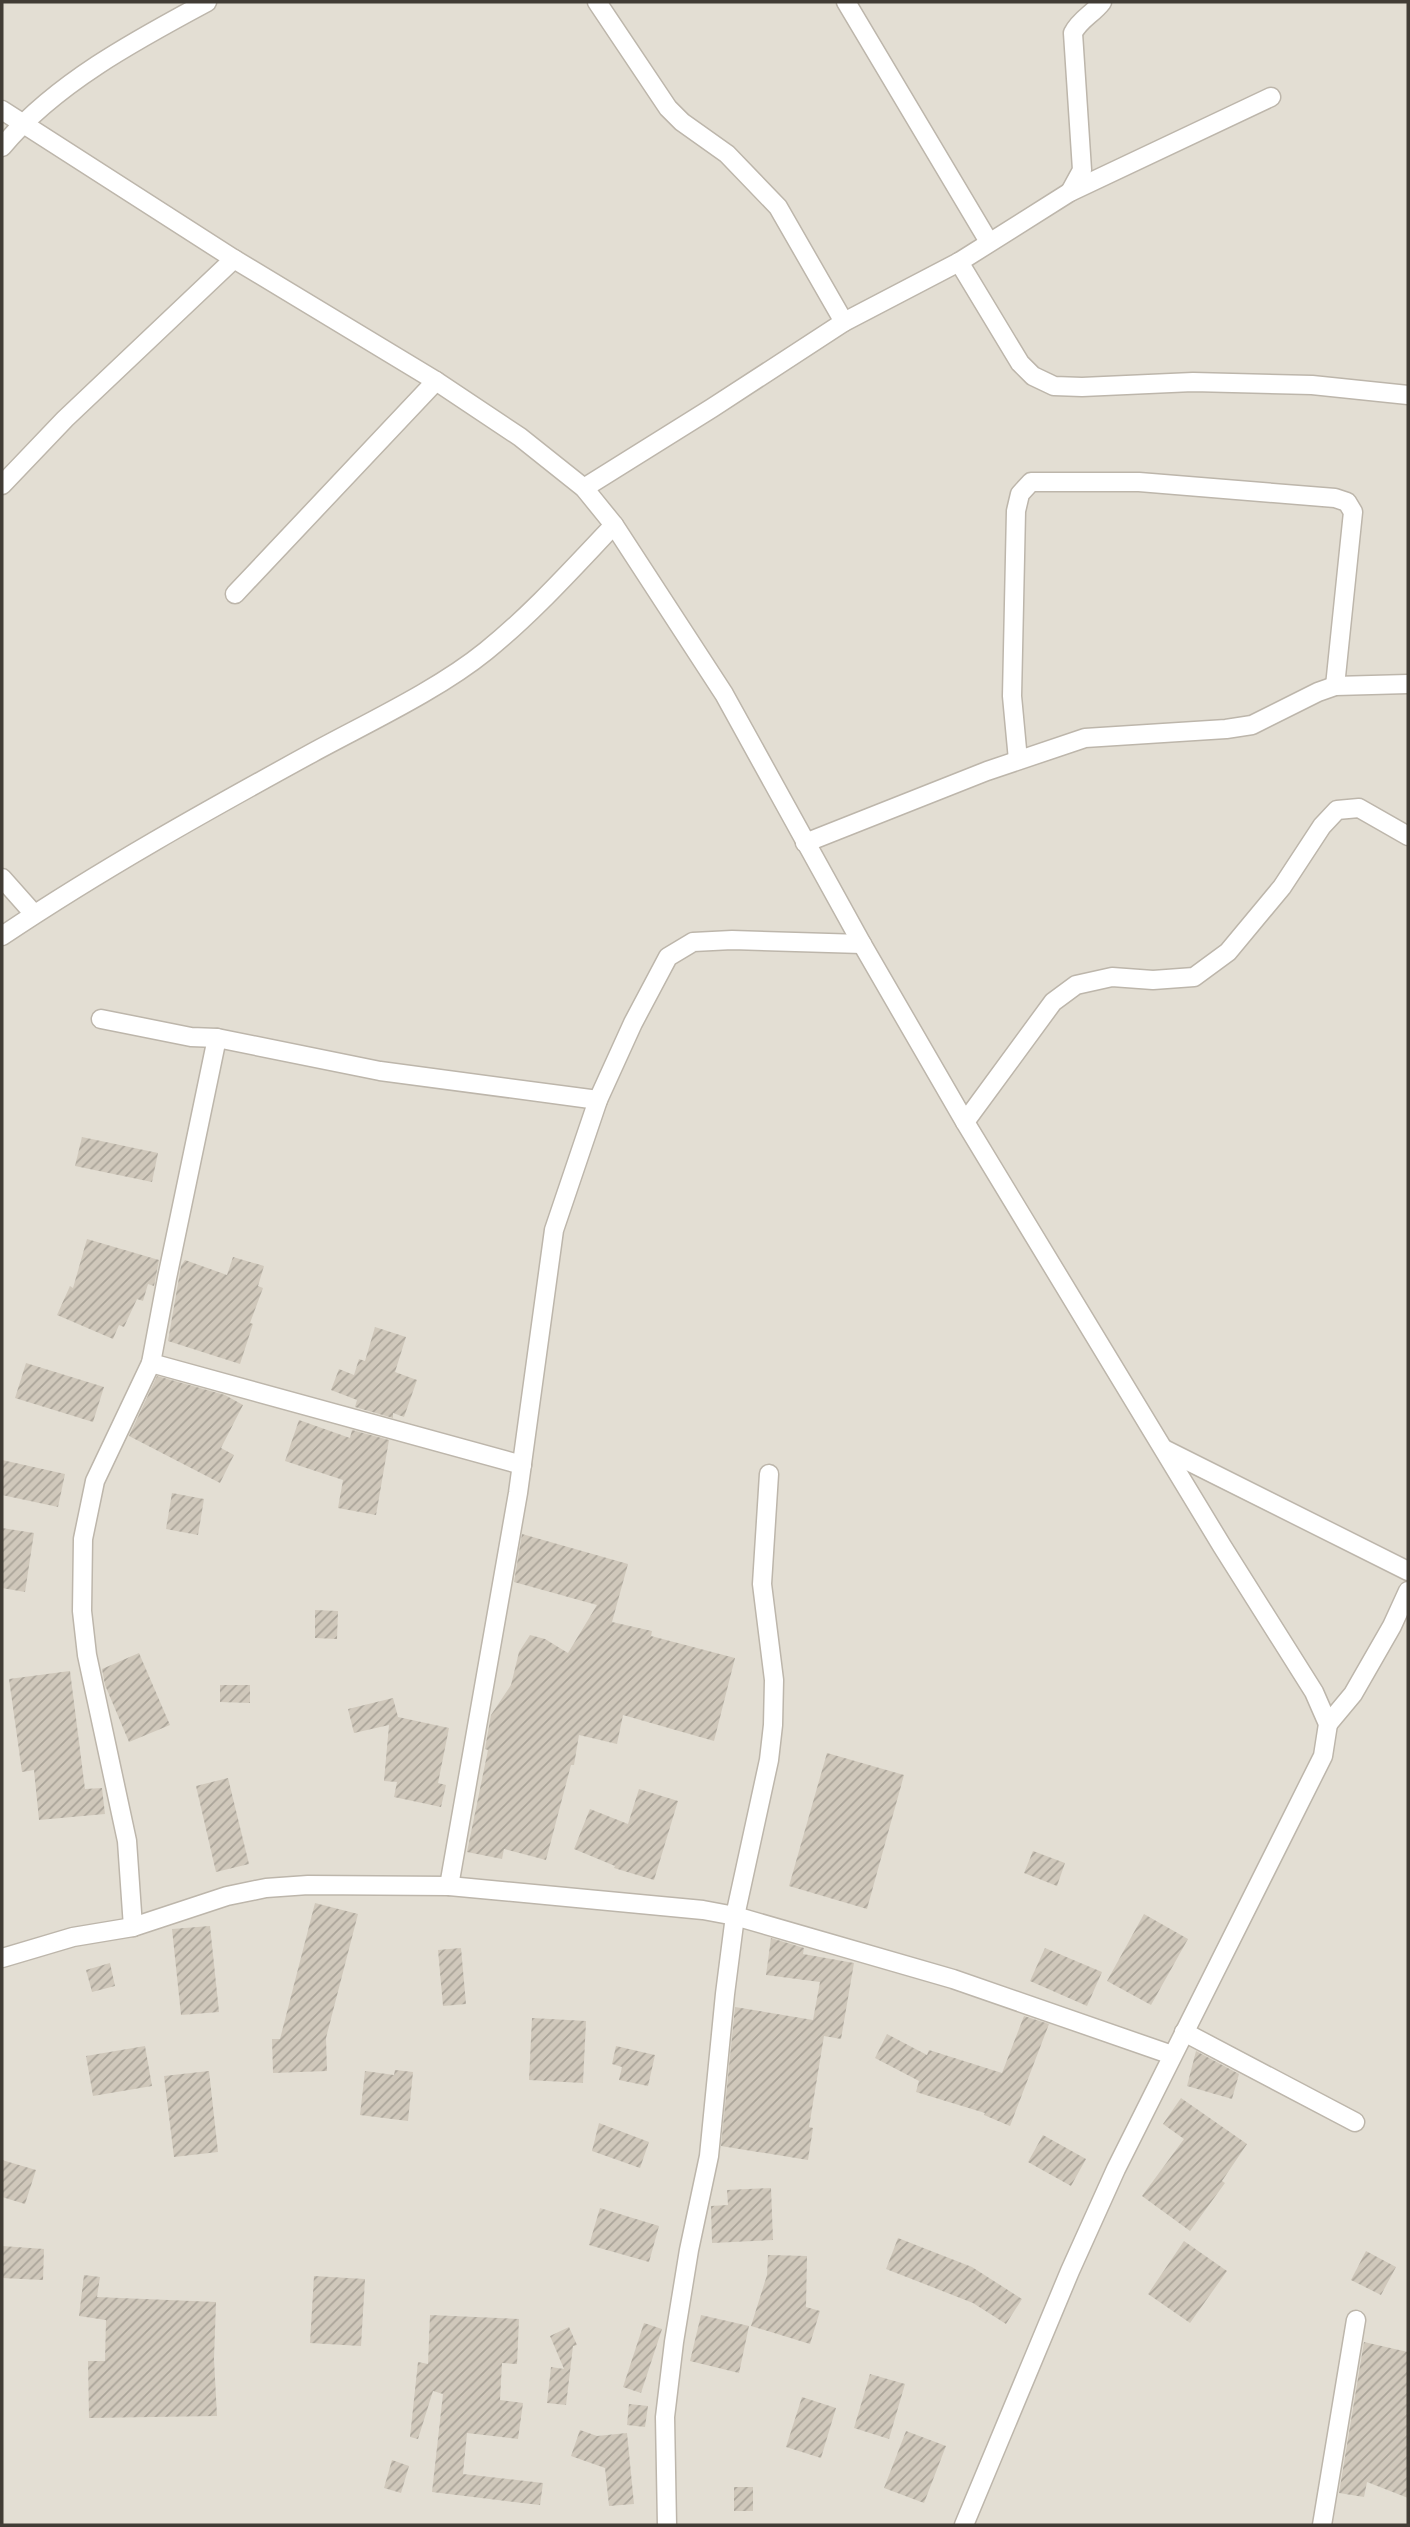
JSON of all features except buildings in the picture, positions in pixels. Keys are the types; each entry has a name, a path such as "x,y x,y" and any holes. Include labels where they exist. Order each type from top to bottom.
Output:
{"street":[{"path":"2,146 22,123 106,60 207,2"},
{"path":"597,2 668,108 682,122 727,154 778,207 844,322"},
{"path":"846,2 989,242"},
{"path":"1070,192 1082,170 1073,33 1078,22 1102,2"},
{"path":"583,488 844,322 959,262 1070,192 1271,97"},
{"path":"2,110 234,259 436,381 520,437 583,488 614,525 724,694 862,944 965,1122 1314,1692 1328,1724"},
{"path":"2,485 65,419 234,259"},
{"path":"959,262 1020,363 1033,376 1054,386 1193,382 1311,385 1408,395"},
{"path":"235,594 436,381"},
{"path":"1018,760 1012,696 1016,511 1020,494 1031,482 1139,482 1335,498 1347,502 1353,512 1335,685"},
{"path":"2,936 76,886 175,828 431,688 485,652 546,597 614,525"},
{"path":"806,844 1018,760 1084,738 1252,725 1335,685 1408,684"},
{"path":"965,1122 1053,1002 1076,985 1112,978 1153,980 1194,977 1228,952 1282,887 1322,826 1337,810 1359,808 1408,836"},
{"path":"2,878 34,914"},
{"path":"449,1886 522,1465 554,1230 598,1100 633,1023 668,957 693,942 732,940 862,944"},
{"path":"101,1018 380,1071 598,1100"},
{"path":"132,1927 127,1841 87,1655 82,1611 83,1539 95,1481 151,1363 217,1038"},
{"path":"151,1363 522,1465"},
{"path":"1163,1448 1408,1571"},
{"path":"667,2525 665,2417 674,2342 689,2250 709,2156 724,1994 735,1916 769,1759 773,1725 774,1680 762,1584 769,1474"},
{"path":"964,2525 1076,2258 1172,2055 1323,1756 1328,1724 1353,1694 1392,1626 1408,1591"},
{"path":"2,1958 73,1937 132,1927 227,1896 266,1888 308,1885 449,1886 703,1910 735,1916 953,1979 1172,2055"},
{"path":"1184,2032 1356,2122"},
{"path":"1322,2525 1356,2320"}],"shaded area":[{"path":"2,2 1408,2 1408,2525 2,2525"}]}
